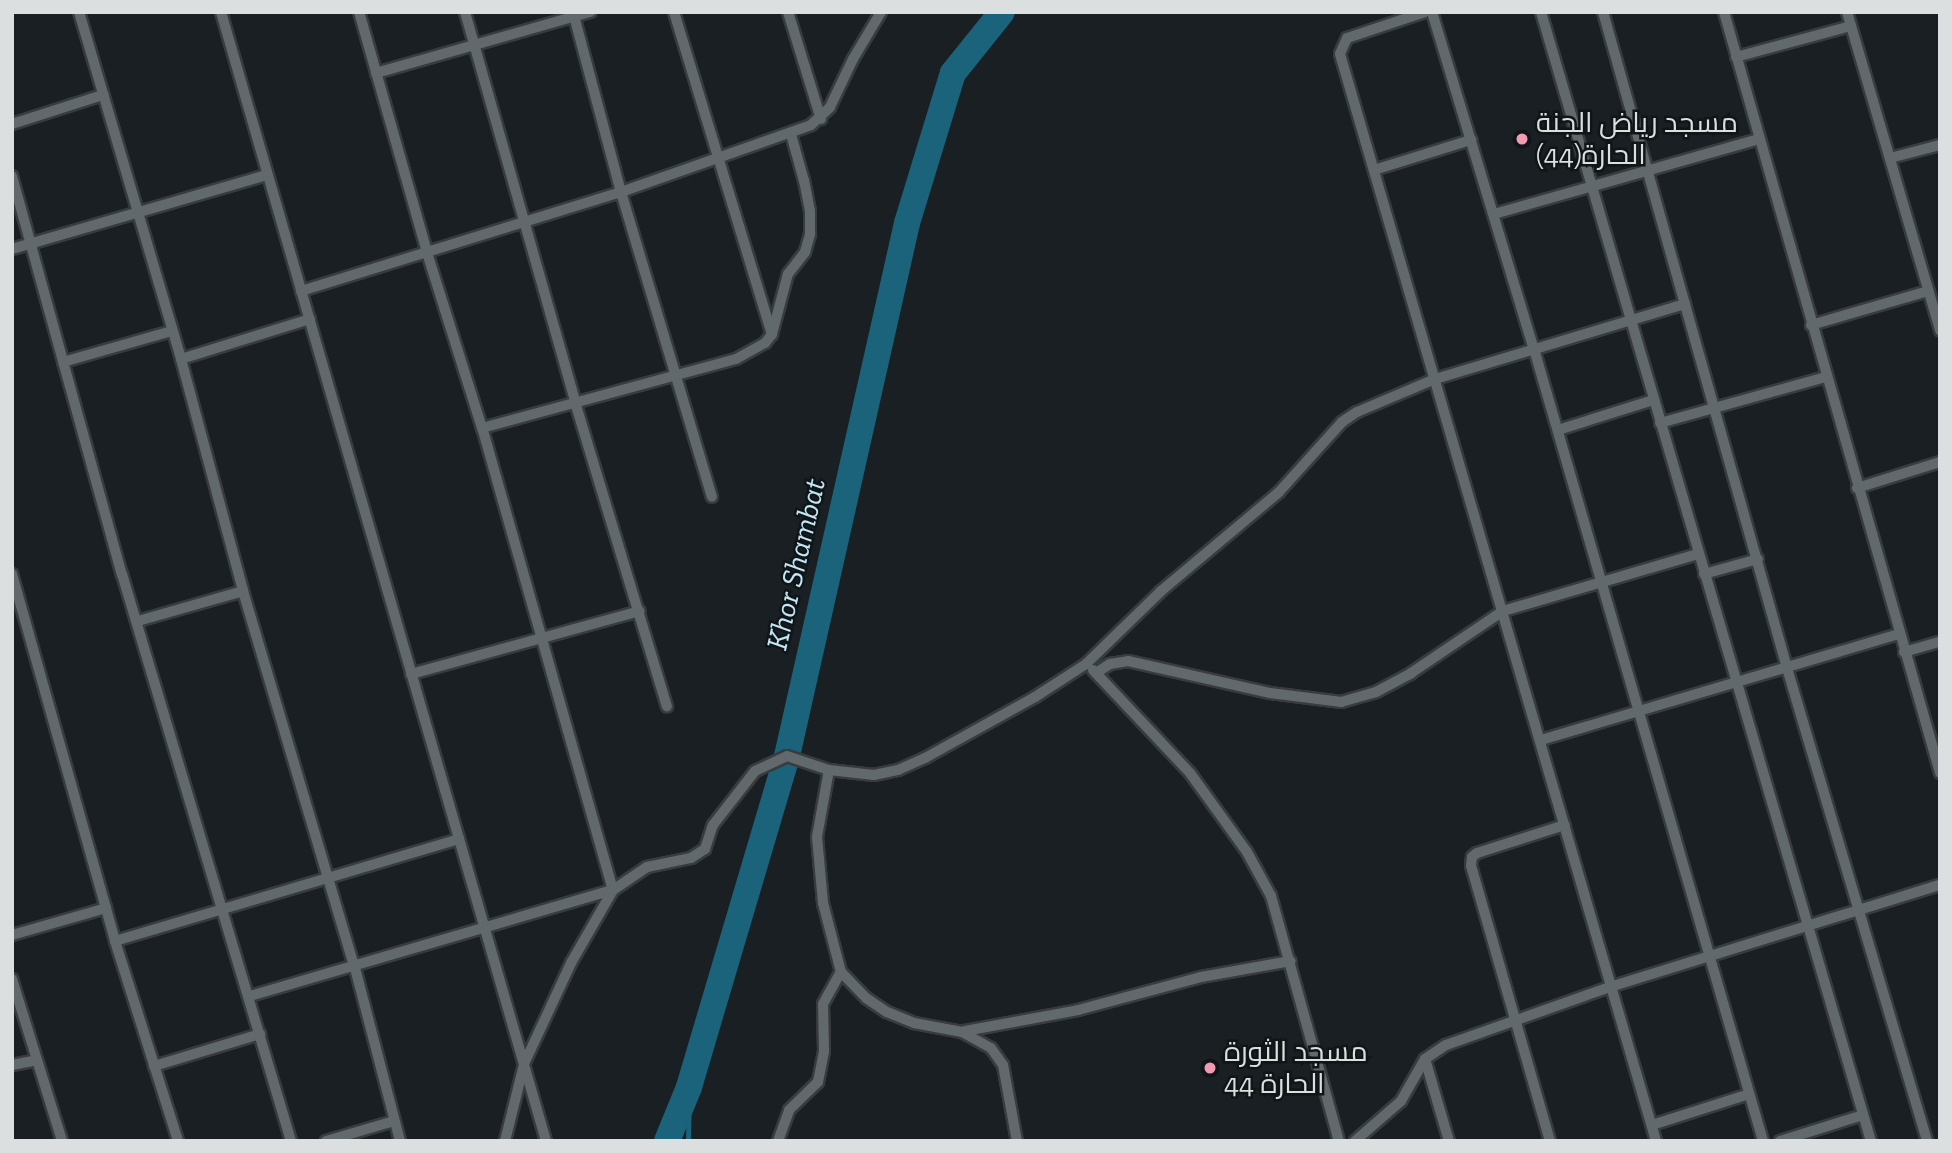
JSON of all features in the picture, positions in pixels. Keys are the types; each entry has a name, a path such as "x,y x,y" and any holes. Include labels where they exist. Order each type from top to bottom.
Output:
{"street":[{"path":"79,12 181,359 243,591 355,968 400,1141"},
{"path":"221,12 546,1141"},
{"path":"359,12 427,252 482,428 613,890 571,963 524,1064 505,1141"},
{"path":"465,12 575,402 667,706"},
{"path":"376,73 573,14 590,12"},
{"path":"674,12 772,334"},
{"path":"788,12 821,118"},
{"path":"301,291 621,192 791,134 821,118 881,12"},
{"path":"1424,12 1347,38 1342,44 1340,54 1656,1141"},
{"path":"1432,12 1535,349 1763,1141"},
{"path":"1541,12 1871,1141"},
{"path":"1602,12 1787,668 1927,1141"},
{"path":"1724,12 1940,773"},
{"path":"1847,12 1940,331"},
{"path":"573,14 621,192 712,497"},
{"path":"1737,57 1851,26"},
{"path":"12,124 103,95"},
{"path":"482,428 736,359 758,349 772,334 788,274 805,252 810,234 810,211 791,134"},
{"path":"1494,214 1759,139"},
{"path":"1374,170 1471,140"},
{"path":"1890,158 1940,145"},
{"path":"12,248 267,175"},
{"path":"12,176 63,362 291,1141"},
{"path":"1811,325 1928,291"},
{"path":"250,996 355,968 613,890 647,867 691,858 705,849 713,825 755,771 787,756 829,770 864,775 898,770 970,735 1086,664 1161,591 1279,492 1342,422 1357,412 1435,379 1685,304"},
{"path":"181,359 310,319"},
{"path":"63,362 172,331"},
{"path":"1660,423 1826,377"},
{"path":"1558,430 1653,400"},
{"path":"1857,488 1940,462"},
{"path":"1096,673 1110,664 1128,660 1270,693 1341,702 1376,692 1411,673 1503,611 1699,554"},
{"path":"1704,574 1758,559"},
{"path":"12,574 18,615 178,1141"},
{"path":"138,621 243,591"},
{"path":"411,674 639,611"},
{"path":"1541,740 1900,634"},
{"path":"1905,652 1940,642"},
{"path":"1086,664 1191,773 1222,814 1271,896 1339,1141"},
{"path":"829,770 817,837 823,903 841,972 866,998 887,1012 914,1023 962,1032 992,1048 1003,1065 1017,1141"},
{"path":"1550,1141 1513,1020 1471,866 1472,857 1565,825"},
{"path":"115,941 459,839"},
{"path":"1355,1141 1401,1101 1425,1059 1446,1045 1613,986 1940,885"},
{"path":"12,934 106,908"},
{"path":"962,1032 1078,1010 1201,977 1291,961"},
{"path":"778,1141 789,1110 818,1082 824,1051 823,1004 841,972"},
{"path":"12,979 62,1141"},
{"path":"154,1066 260,1034"},
{"path":"1425,1059 1449,1141"},
{"path":"12,1065 37,1060"},
{"path":"1651,1125 1749,1094"},
{"path":"1780,1141 1863,1115"},
{"path":"326,1141 394,1121"}],"waterway":[{"name":"Khor Shambat","path":"667,1141 689,1087 787,756 907,223 953,73 1002,12"},
{"path":"688,1141 689,1087"}],"place":[{"name":"مسجد رياض الجنة الحارة(44)","path":"1522,139"},
{"name":"مسجد الثورة الحارة 44","path":"1210,1068"}]}
